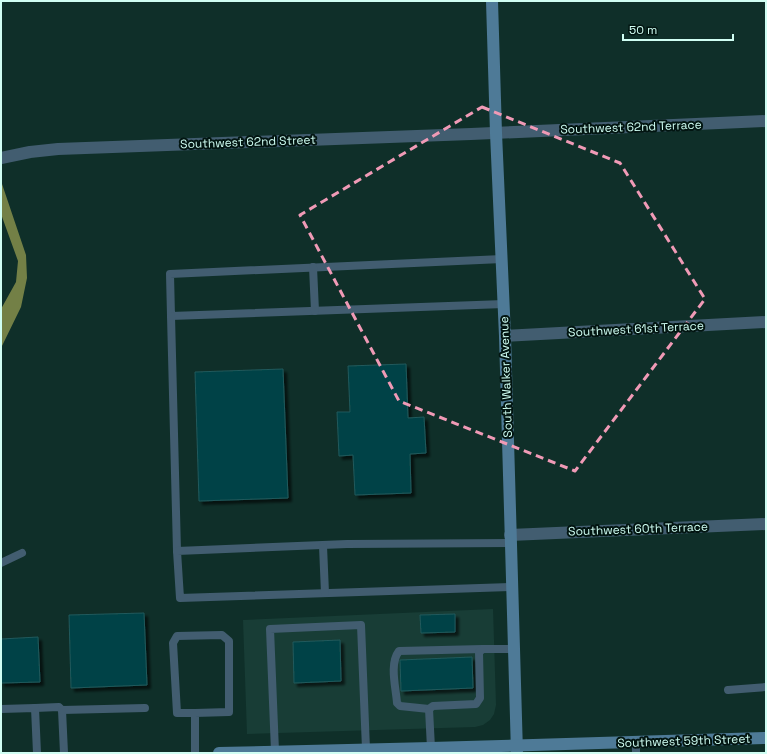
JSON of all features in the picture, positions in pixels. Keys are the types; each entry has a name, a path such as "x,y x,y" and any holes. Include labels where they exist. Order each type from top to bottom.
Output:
{"main road":[{"name":"South Walker Avenue","path":"492,1 496,133 504,304 516,749"},
{"name":"Southwest 59th Street","path":"219,753 430,748 516,749 636,747 766,738"}],"street":[{"name":"Southwest 62nd Terrace","path":"496,133 766,121"},
{"name":"Southwest 62nd Street","path":"1,158 30,152 58,149 496,133"},
{"name":"Southwest 61st Terrace","path":"505,336 766,322"},
{"name":"Southwest 60th Terrace","path":"510,539 766,524"}],"lane":[{"path":"502,259 170,274 177,551 180,598 512,587"},
{"path":"313,267 315,311"},
{"path":"171,316 504,304"},
{"path":"177,551 510,539"},
{"path":"323,546 325,593"},
{"path":"1,563 22,553"},
{"path":"275,751 270,629 361,625 366,749"},
{"path":"222,635 229,641 229,712 195,713 176,713 173,643 177,636 222,635"},
{"path":"483,649 479,652 480,698 476,704 433,706 429,709 400,706 397,703 394,670 396,655 399,651 483,649 513,649"},
{"path":"728,690 766,687"},
{"path":"1,709 59,707 62,710 145,708"},
{"path":"35,708 37,753"},
{"path":"429,709 430,748"},
{"path":"62,710 64,753"},
{"path":"195,713 196,753"}],"highlighted area":[{"path":"482,107 620,163 705,299 575,471 399,401 300,215"}],"shaded area":[{"path":"1,181 26,255 27,278 21,307 1,348 1,309 16,282 18,261 1,214"},
{"path":"493,609 496,705 494,714 490,720 483,725 475,727 247,734 243,620"}],"building":[{"path":"406,364 408,418 424,417 426,453 410,454 411,493 355,495 353,455 339,456 337,412 350,412 348,366"},
{"path":"283,369 288,498 199,501 195,372"},
{"path":"144,613 147,685 71,688 69,615"},
{"path":"455,614 455,632 421,633 420,615"},
{"path":"38,637 40,682 1,683 1,639"},
{"path":"340,640 341,681 294,683 293,642"},
{"path":"472,657 473,688 401,691 400,660"}]}
